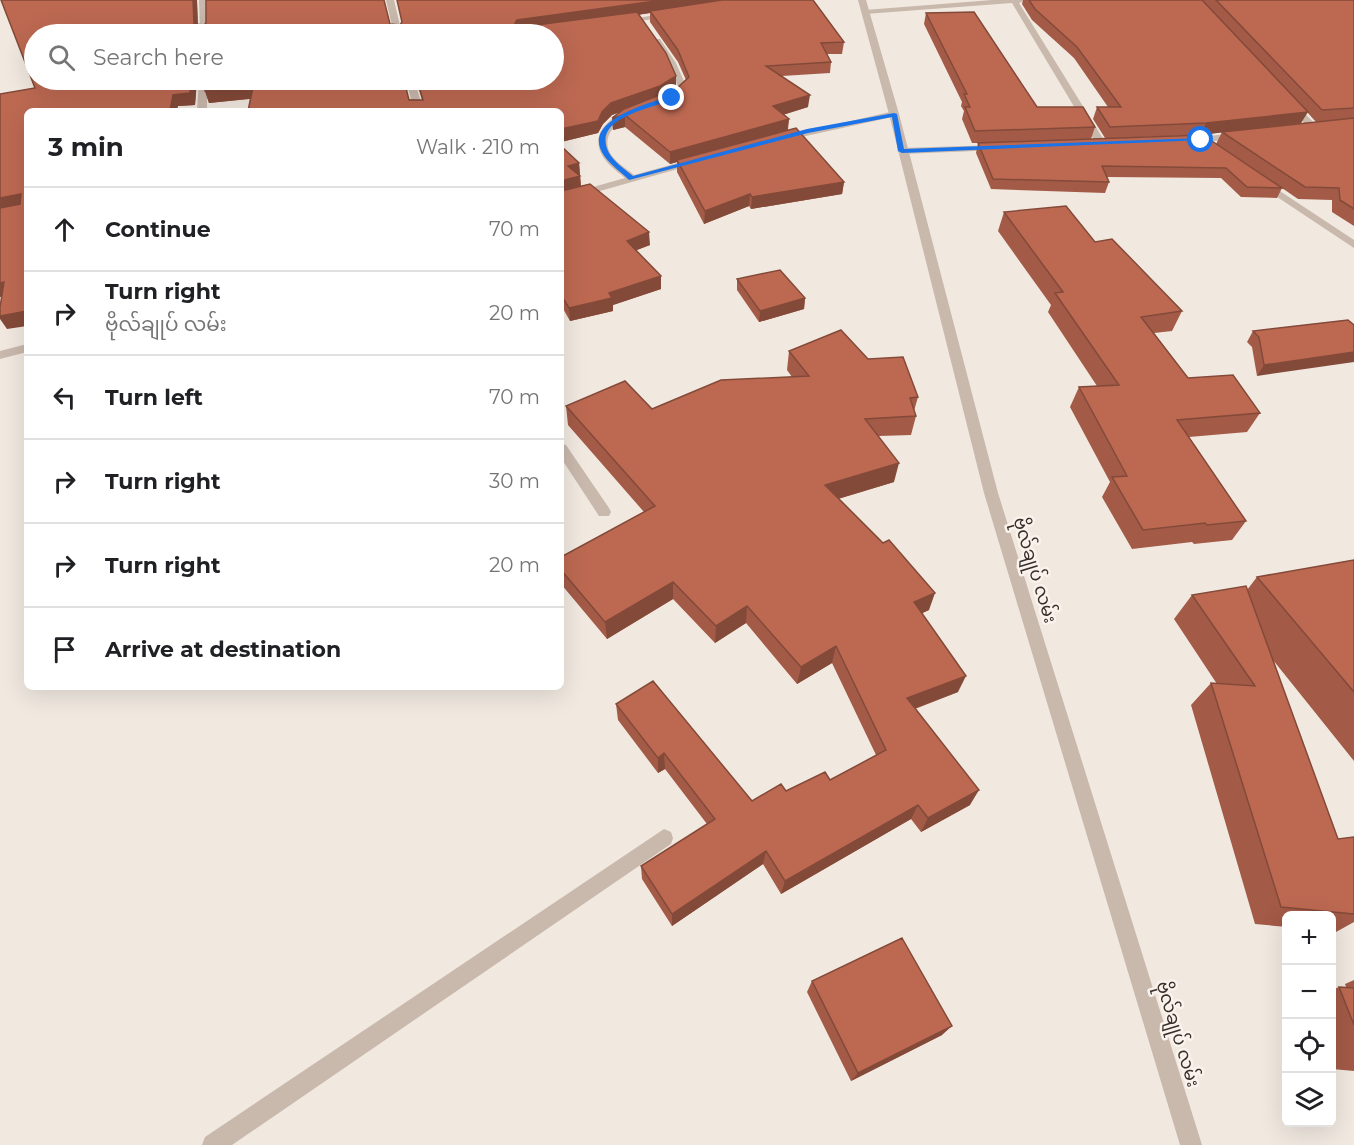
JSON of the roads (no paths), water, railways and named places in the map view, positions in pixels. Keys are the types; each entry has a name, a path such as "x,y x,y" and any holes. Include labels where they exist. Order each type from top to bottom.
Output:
{"street":[{"path":"203,0 204,24"},
{"path":"390,0 396,24"},
{"path":"1014,0 1102,145"},
{"path":"863,6 1022,0"},
{"name":"ဗိုလ်ချုပ် လမ်း","path":"863,6 894,114 991,493 1191,1145"},
{"path":"617,22 675,14"},
{"path":"641,19 647,27"},
{"path":"653,36 672,63 683,88 679,94 661,101"},
{"path":"202,108 203,90"},
{"path":"413,90 418,108"},
{"path":"1281,93 1318,127 1301,128"},
{"path":"632,178 607,155 603,142 607,128 620,116 640,109"},
{"path":"774,140 807,131 894,114"},
{"path":"1179,141 1246,135"},
{"path":"1201,140 1211,147"},
{"path":"1090,146 1113,145"},
{"path":"902,151 1008,148"},
{"path":"564,197 708,158"},
{"path":"1258,180 1354,245"},
{"path":"0,355 24,349"},
{"path":"564,452 604,512"},
{"path":"213,1145 664,838"}]}
